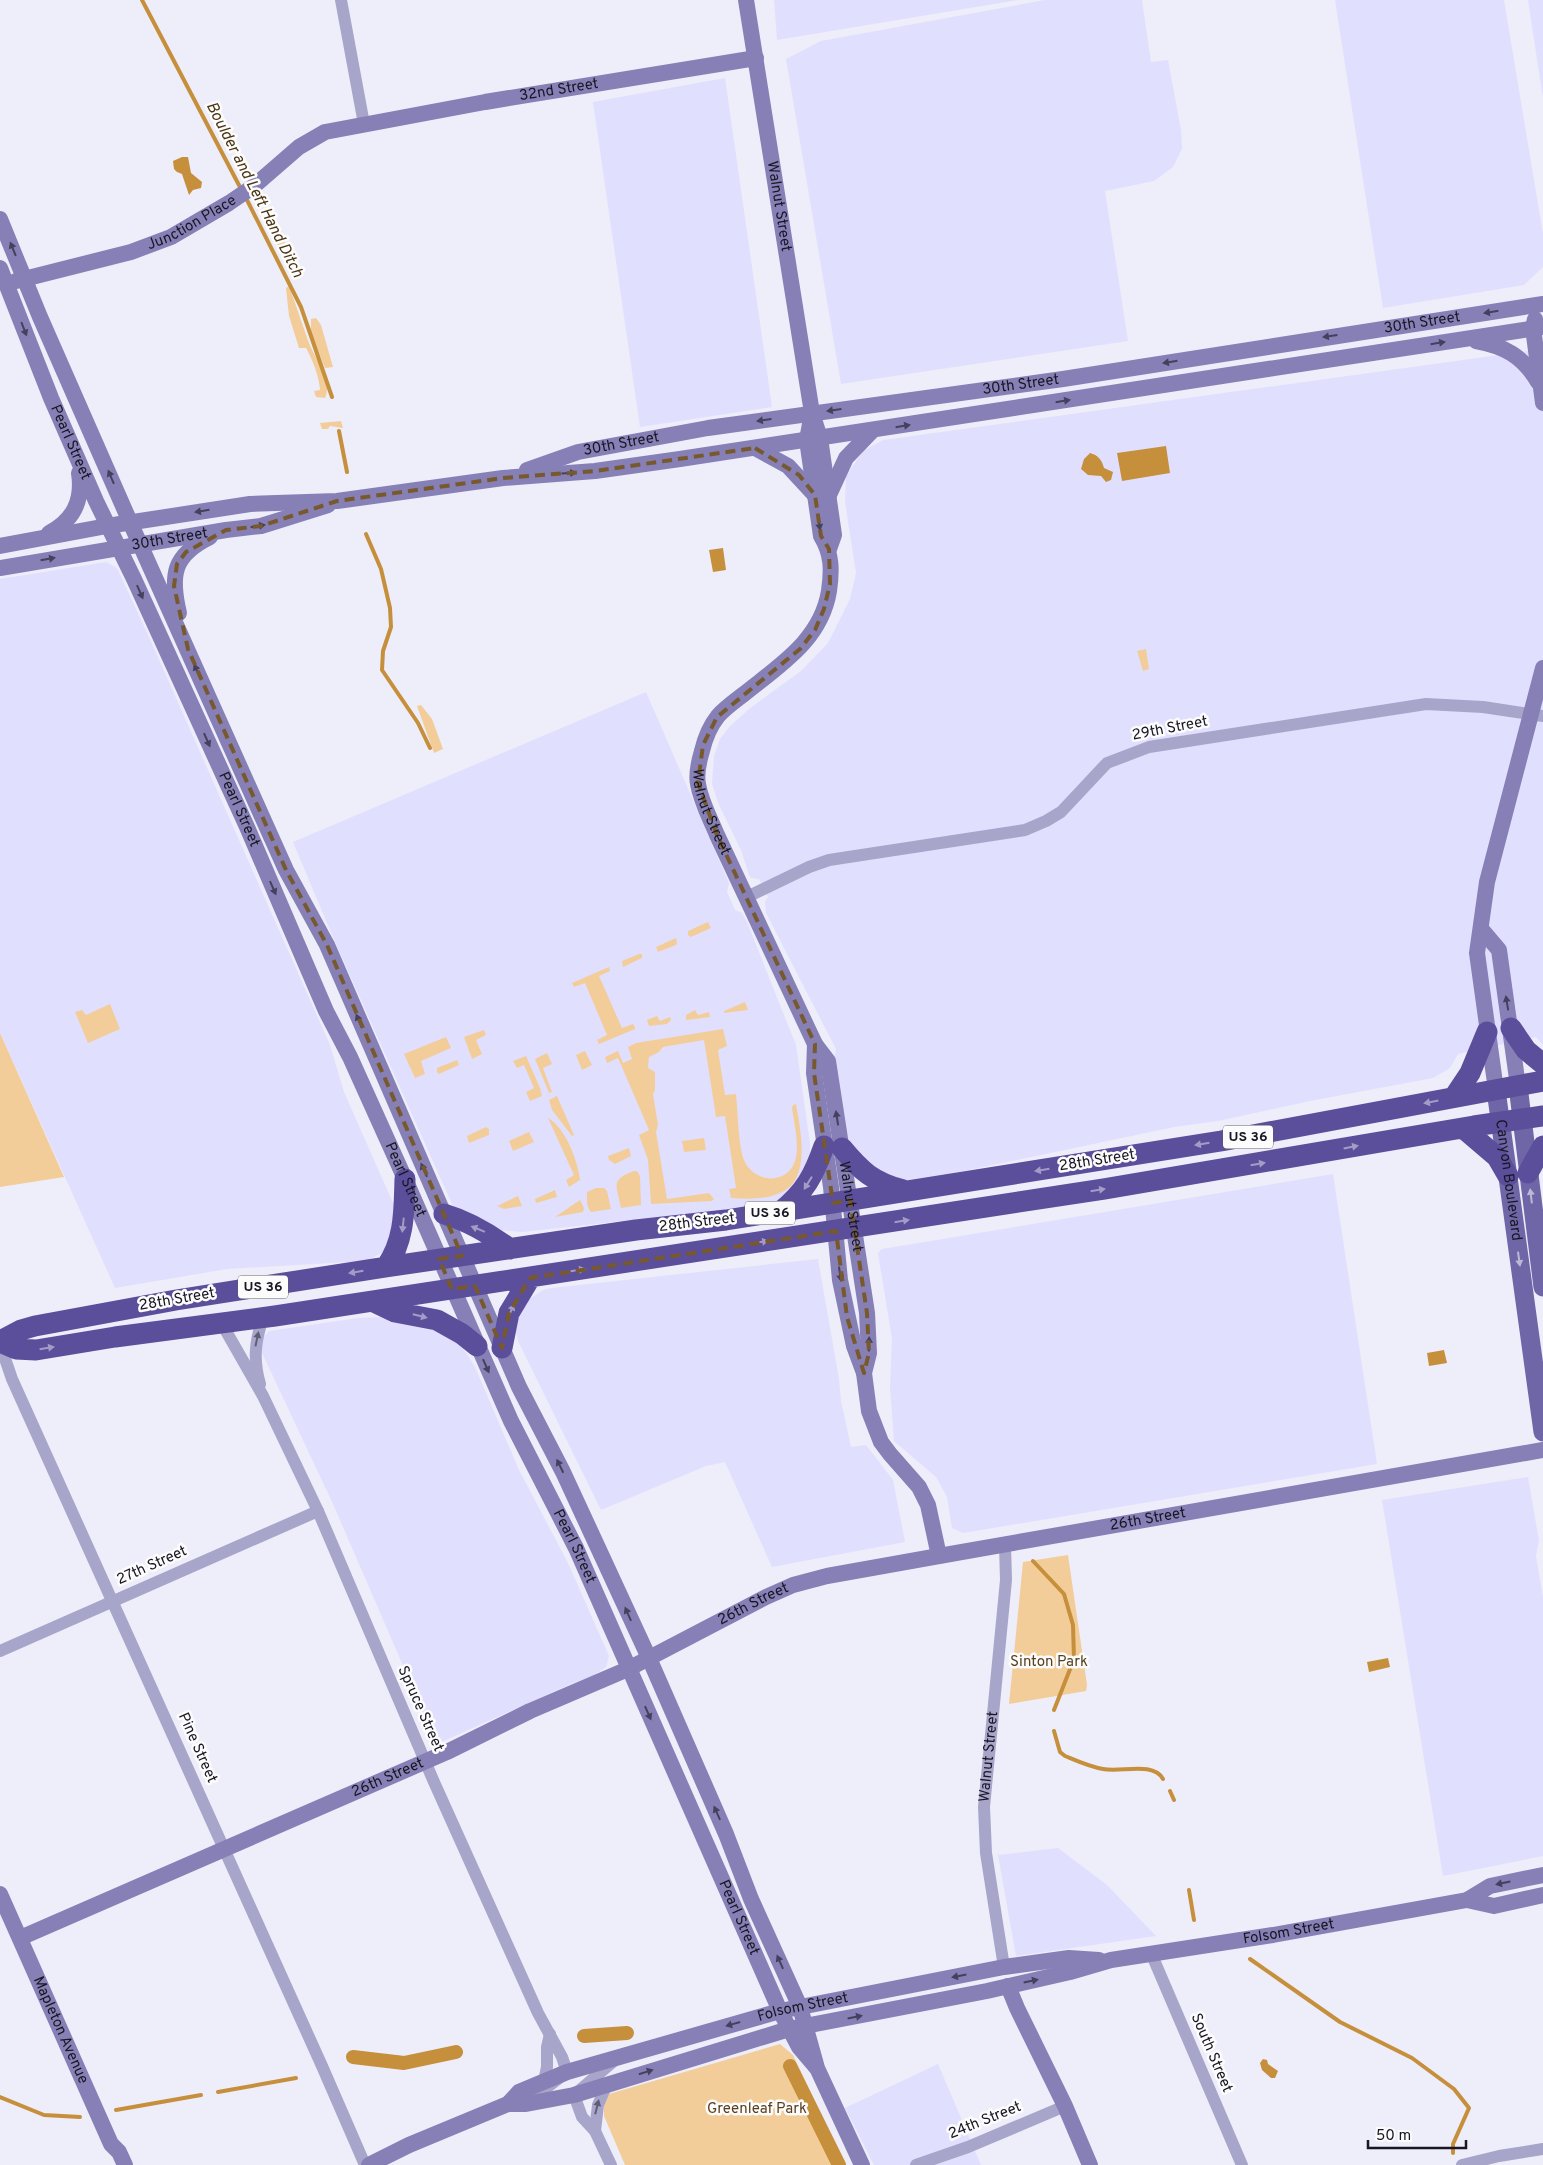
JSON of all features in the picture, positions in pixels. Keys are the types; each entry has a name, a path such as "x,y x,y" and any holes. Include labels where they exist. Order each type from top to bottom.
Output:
{"highway":[{"path":"1511,1028 1526,1050 1543,1064"},
{"path":"1454,1097 1470,1073 1488,1032"},
{"name":"28th Street","path":"0,1343 16,1332 35,1326 193,1298 636,1230 780,1212 1221,1141 1543,1081"},
{"name":"28th Street","path":"0,1343 16,1349 36,1350 115,1337 374,1302 845,1230 1533,1118"},
{"path":"1463,1128 1518,1174 1543,1146"},
{"path":"780,1212 799,1196 806,1187 818,1163 833,1147 867,1175 883,1184 908,1191"},
{"path":"386,1267 394,1256 402,1232 405,1178"},
{"path":"444,1214 460,1218 468,1224 488,1233 510,1249"},
{"path":"502,1348 509,1314 530,1278"},
{"path":"374,1302 395,1312 436,1320 462,1334 478,1346"}],"main road":[{"name":"Walnut Street","path":"746,0 812,413 822,495 821,536 829,550 830,576 828,595 820,621 815,630 790,658 719,715 710,730 698,761 698,783 702,800 815,1044 814,1073 833,1147 845,1230 869,1332 869,1353 864,1374 869,1411 874,1426 890,1454 919,1487 928,1505 939,1556"},
{"name":"32nd Street","path":"364,124 756,58"},
{"name":"Junction Place","path":"3,284 147,247 181,231 232,201 254,186 284,158 325,132 364,124"},
{"name":"Pearl Street","path":"0,219 130,522 286,870 327,945 519,1386 563,1472 649,1658 800,2007 807,2026 817,2068 862,2165"},
{"name":"Pearl Street","path":"0,268 3,284 77,459 246,828 326,1011 350,1057 405,1178 511,1421 576,1548 780,2011 799,2047 817,2068"},
{"name":"30th Street","path":"503,478 578,452 708,428 1063,379 1542,308"},
{"path":"1542,308 1538,327 1542,395"},
{"name":"30th Street","path":"0,546 130,522 250,504 337,501 503,478 595,471 872,431 1538,327"},
{"path":"1466,339 1491,344 1518,356 1532,372 1542,395"},
{"path":"755,448 788,466 822,495 846,458 872,431"},
{"path":"38,538 64,524 77,507 81,488 77,459"},
{"name":"30th Street","path":"0,568 260,526 305,514 337,501"},
{"path":"188,649 175,596 174,579 177,564 186,552 195,545 226,530"},
{"name":"Canyon Boulevard","path":"1543,668 1537,715 1487,882 1478,953 1501,1122 1518,1174 1543,1286"},
{"name":"Canyon Boulevard","path":"1482,930 1499,950 1518,1086 1533,1118 1518,1174 1543,1432"},
{"name":"26th Street","path":"20,1938 426,1761 530,1711 628,1669 751,1604 793,1585 828,1576 939,1556 1543,1450"},
{"path":"541,1482 550,1482 554,1486 585,1542 611,1576"},
{"path":"688,1803 702,1821 722,1864 736,1875 742,1874"},
{"name":"Folsom Street","path":"369,2165 508,2104 576,2101 607,2084 789,2030 1008,1986 1070,1972 1111,1960 1273,1935 1466,1900 1490,1886 1543,1875"},
{"name":"Mapleton Avenue","path":"0,1894 111,2144 119,2152 125,2165"},
{"name":"Folsom Street","path":"1466,1900 1494,1906 1543,1895"},
{"name":"Folsom Street","path":"508,2104 519,2092 544,2081 565,2065 616,2058 780,2011 1004,1967 1069,1958 1111,1960"},
{"path":"1008,1986 1090,2165"},
{"path":"111,2144 110,2155 114,2165"}],"street":[{"path":"341,0 364,124"},
{"name":"29th Street","path":"747,897 809,867 829,860 1025,830 1046,821 1060,812 1107,763 1150,747 1426,704 1475,707 1537,715"},
{"name":"Spruce Street","path":"263,1318 256,1340 255,1356 263,1396"},
{"name":"Spruce Street","path":"222,1324 263,1396 318,1511 538,2013 565,2065"},
{"name":"Pine Street","path":"0,1343 12,1379 114,1600 365,2165"},
{"name":"27th Street","path":"0,1651 318,1511"},
{"name":"Walnut Street","path":"1004,1967 986,1853 984,1807 1006,1580 1005,1545"},
{"name":"South Street","path":"1151,1953 1242,2165"},
{"path":"544,2081 550,2034"},
{"path":"611,2165 595,2131 582,2118 576,2101 616,2058"},
{"path":"526,2104 565,2065"},
{"path":"595,2131 598,2105 607,2084"},
{"name":"24th Street","path":"916,2165 968,2146 1064,2106"},
{"path":"1462,2165 1490,2158 1543,2150"}],"highlighted area":[{"path":"755,448 799,475 815,495 821,536 829,549 830,584 824,609 815,630 800,649 717,717 703,745 698,783 717,835 815,1044 814,1073 833,1203 850,1200 867,1313 869,1353 864,1373 847,1317 836,1231 530,1278 509,1313 502,1348 475,1286 452,1289 439,1259 462,1256 327,945 286,870 188,649 174,586 177,564 186,552 226,530 261,526 337,501 503,478 595,471"}],"shaded area":[{"path":"774,0 1018,0 777,40"},
{"path":"1045,0 1142,0 1151,62 1168,60 1181,130 1182,149 1173,167 1154,181 1105,191 1128,341 841,384 786,59 821,41"},
{"path":"1335,0 1504,0 1543,234 1543,267 1524,285 1383,308"},
{"path":"1528,0 1543,0 1543,98"},
{"path":"725,78 772,407 640,427 593,102"},
{"path":"182,157 188,157 191,173 202,182 201,188 193,190 189,195 182,174 174,169 173,161"},
{"path":"1543,349 1543,1045 1536,1037 1458,1054 1450,1068 1433,1078 1310,1101 1218,1121 1174,1127 907,1183 892,1182 851,1146 847,1135 834,1060 836,1049 766,913 765,901 768,897 759,879 751,878 749,875 741,850 719,805 712,784 714,756 720,739 729,727 749,709 801,671 828,643 850,599 856,573 845,502 846,476 863,451 883,440"},
{"path":"1166,446 1170,473 1122,481 1117,453"},
{"path":"1090,453 1099,458 1104,468 1113,472 1111,480 1106,482 1101,476 1088,475 1081,469 1084,459"},
{"path":"723,548 726,570 713,572 709,550"},
{"path":"106,562 117,568 149,637 330,1045 344,1092 393,1203 397,1219 384,1252 366,1261 227,1269 115,1288 0,1033 0,579"},
{"path":"646,692 729,883 727,892 735,910 742,913 747,922 796,1045 810,1143 810,1154 805,1177 777,1201 741,1208 523,1232 489,1229 461,1214 452,1204 335,942 293,842"},
{"path":"1333,1174 1377,1464 963,1533 952,1528 947,1497 936,1477 894,1441 890,1388 892,1339 878,1253 882,1249"},
{"path":"818,1259 839,1379 841,1401 851,1447 866,1445 893,1480 905,1542 772,1567 725,1462 706,1466 601,1510 518,1341 515,1318 525,1302 543,1290 552,1288"},
{"path":"381,1317 432,1325 458,1342 467,1354 475,1367 519,1470 568,1563 609,1656 606,1667 591,1677 573,1683 437,1744 333,1504 262,1353 262,1339 269,1331 358,1318"},
{"path":"1444,1350 1447,1363 1429,1366 1427,1353"},
{"path":"1528,1477 1539,1541 1536,1556 1543,1597 1543,1856 1443,1876 1382,1500"},
{"path":"1388,1658 1390,1667 1369,1672 1367,1662"},
{"path":"1058,1848 1107,1885 1156,1936 1016,1956 998,1855"},
{"path":"1263,2059 1267,2060 1268,2064 1278,2071 1275,2078 1271,2078 1262,2070 1260,2063"},
{"path":"938,2064 981,2165 874,2165 845,2108"}],"green space":[{"path":"261,213 275,231 281,230 286,245 287,263"},
{"path":"289,286 309,343 325,377 327,391 325,398 316,397 314,391 320,390 315,369 306,348 299,348 289,316 286,288"},
{"path":"316,318 321,325 333,367 325,368 311,333 311,319"},
{"path":"341,421 343,428 330,426 328,429 322,429 320,423"},
{"path":"1146,649 1149,669 1143,671 1137,651"},
{"path":"421,705 432,719 443,749 434,753 417,706"},
{"path":"708,922 711,928 691,937 688,935 688,931"},
{"path":"676,938 676,945 658,952 656,947"},
{"path":"642,954 642,958 623,967 622,961"},
{"path":"609,967 610,971 599,976 622,1028 633,1024 635,1029 599,1044 597,1040 607,1035 585,983 574,987 572,983"},
{"path":"745,1002 748,1010 724,1013 724,1011"},
{"path":"110,1004 120,1029 88,1043 75,1012 82,1010 86,1015"},
{"path":"695,1010 698,1015 709,1012 710,1017 686,1020 686,1015"},
{"path":"657,1016 660,1021 670,1017 671,1020 667,1024 649,1026 647,1020"},
{"path":"723,1029 727,1046 718,1050 725,1095 736,1094 740,1139 745,1162 756,1174 763,1177 778,1177 791,1169 795,1161 797,1148 792,1108 796,1104 802,1150 798,1174 792,1184 778,1194 758,1198 731,1198 729,1189 736,1188 725,1116 716,1117 704,1040 663,1047 659,1052 649,1057 648,1068 655,1072 655,1090 653,1094 658,1125 656,1132 667,1199 709,1193 714,1199 712,1201 651,1204 648,1160 639,1135 649,1130 618,1058 607,1063 605,1057 618,1051 623,1063 632,1059 628,1047 636,1043"},
{"path":"484,1030 486,1035 476,1040 482,1054 472,1059 464,1037"},
{"path":"0,1033 64,1177 0,1187"},
{"path":"446,1037 451,1048 421,1061 425,1074 415,1078 404,1054"},
{"path":"585,1051 592,1065 582,1070 576,1055"},
{"path":"547,1053 552,1064 543,1068 552,1092 549,1093 535,1059"},
{"path":"526,1056 542,1096 530,1101 526,1092 534,1088 524,1065 517,1068 513,1061"},
{"path":"457,1060 459,1065 439,1074 437,1072 437,1068"},
{"path":"557,1096 574,1135 572,1136 552,1110 549,1100"},
{"path":"548,1118 560,1129 570,1145 577,1164 580,1180 569,1187 566,1180 574,1175"},
{"path":"486,1127 489,1129 489,1135 469,1143 467,1136"},
{"path":"529,1132 534,1142 513,1151 509,1141"},
{"path":"704,1138 706,1150 684,1152 682,1141"},
{"path":"629,1148 631,1156 615,1164 609,1160 608,1156"},
{"path":"637,1171 640,1176 641,1205 621,1208 617,1189 618,1181 621,1177"},
{"path":"596,1188 604,1188 607,1191 611,1209 591,1212 589,1210 587,1192"},
{"path":"555,1190 557,1197 536,1203 535,1199"},
{"path":"518,1196 522,1206 504,1209 497,1206"},
{"path":"580,1200 584,1208 583,1212 555,1217"},
{"name":"Sinton Park","path":"1068,1555 1087,1685 1086,1691 1009,1704 1023,1562"},
{"name":"Greenleaf Park","path":"780,2044 793,2055 845,2165 625,2165 604,2116 604,2106 609,2094"}],"waterway":[{"name":"Boulder and Left Hand Ditch","path":"142,0 241,189"},
{"name":"Boulder and Left Hand Ditch","path":"246,198 301,307 332,397"},
{"name":"Boulder and Left Hand Ditch","path":"339,431 347,472"},
{"name":"Boulder and Left Hand Ditch","path":"366,534 381,569 390,608 391,627 383,651 382,670 418,723 430,748"},
{"name":"Boulder and Left Hand Ditch","path":"1033,1561 1064,1594 1073,1625 1074,1659 1054,1710"},
{"name":"Boulder and Left Hand Ditch","path":"1054,1731 1060,1752 1065,1756 1103,1769 1152,1770 1163,1779"},
{"name":"Boulder and Left Hand Ditch","path":"1170,1791 1174,1800"},
{"name":"Boulder and Left Hand Ditch","path":"1189,1890 1194,1920"},
{"name":"Boulder and Left Hand Ditch","path":"1250,1959 1340,2022 1412,2058 1454,2089 1469,2108 1453,2144 1453,2153"},
{"path":"584,2036 627,2033"},
{"path":"353,2057 404,2063 456,2052"},
{"path":"790,2066 839,2165"},
{"path":"218,2092 296,2078"},
{"path":"116,2110 201,2095"},
{"path":"0,2097 44,2115 80,2117"}]}
